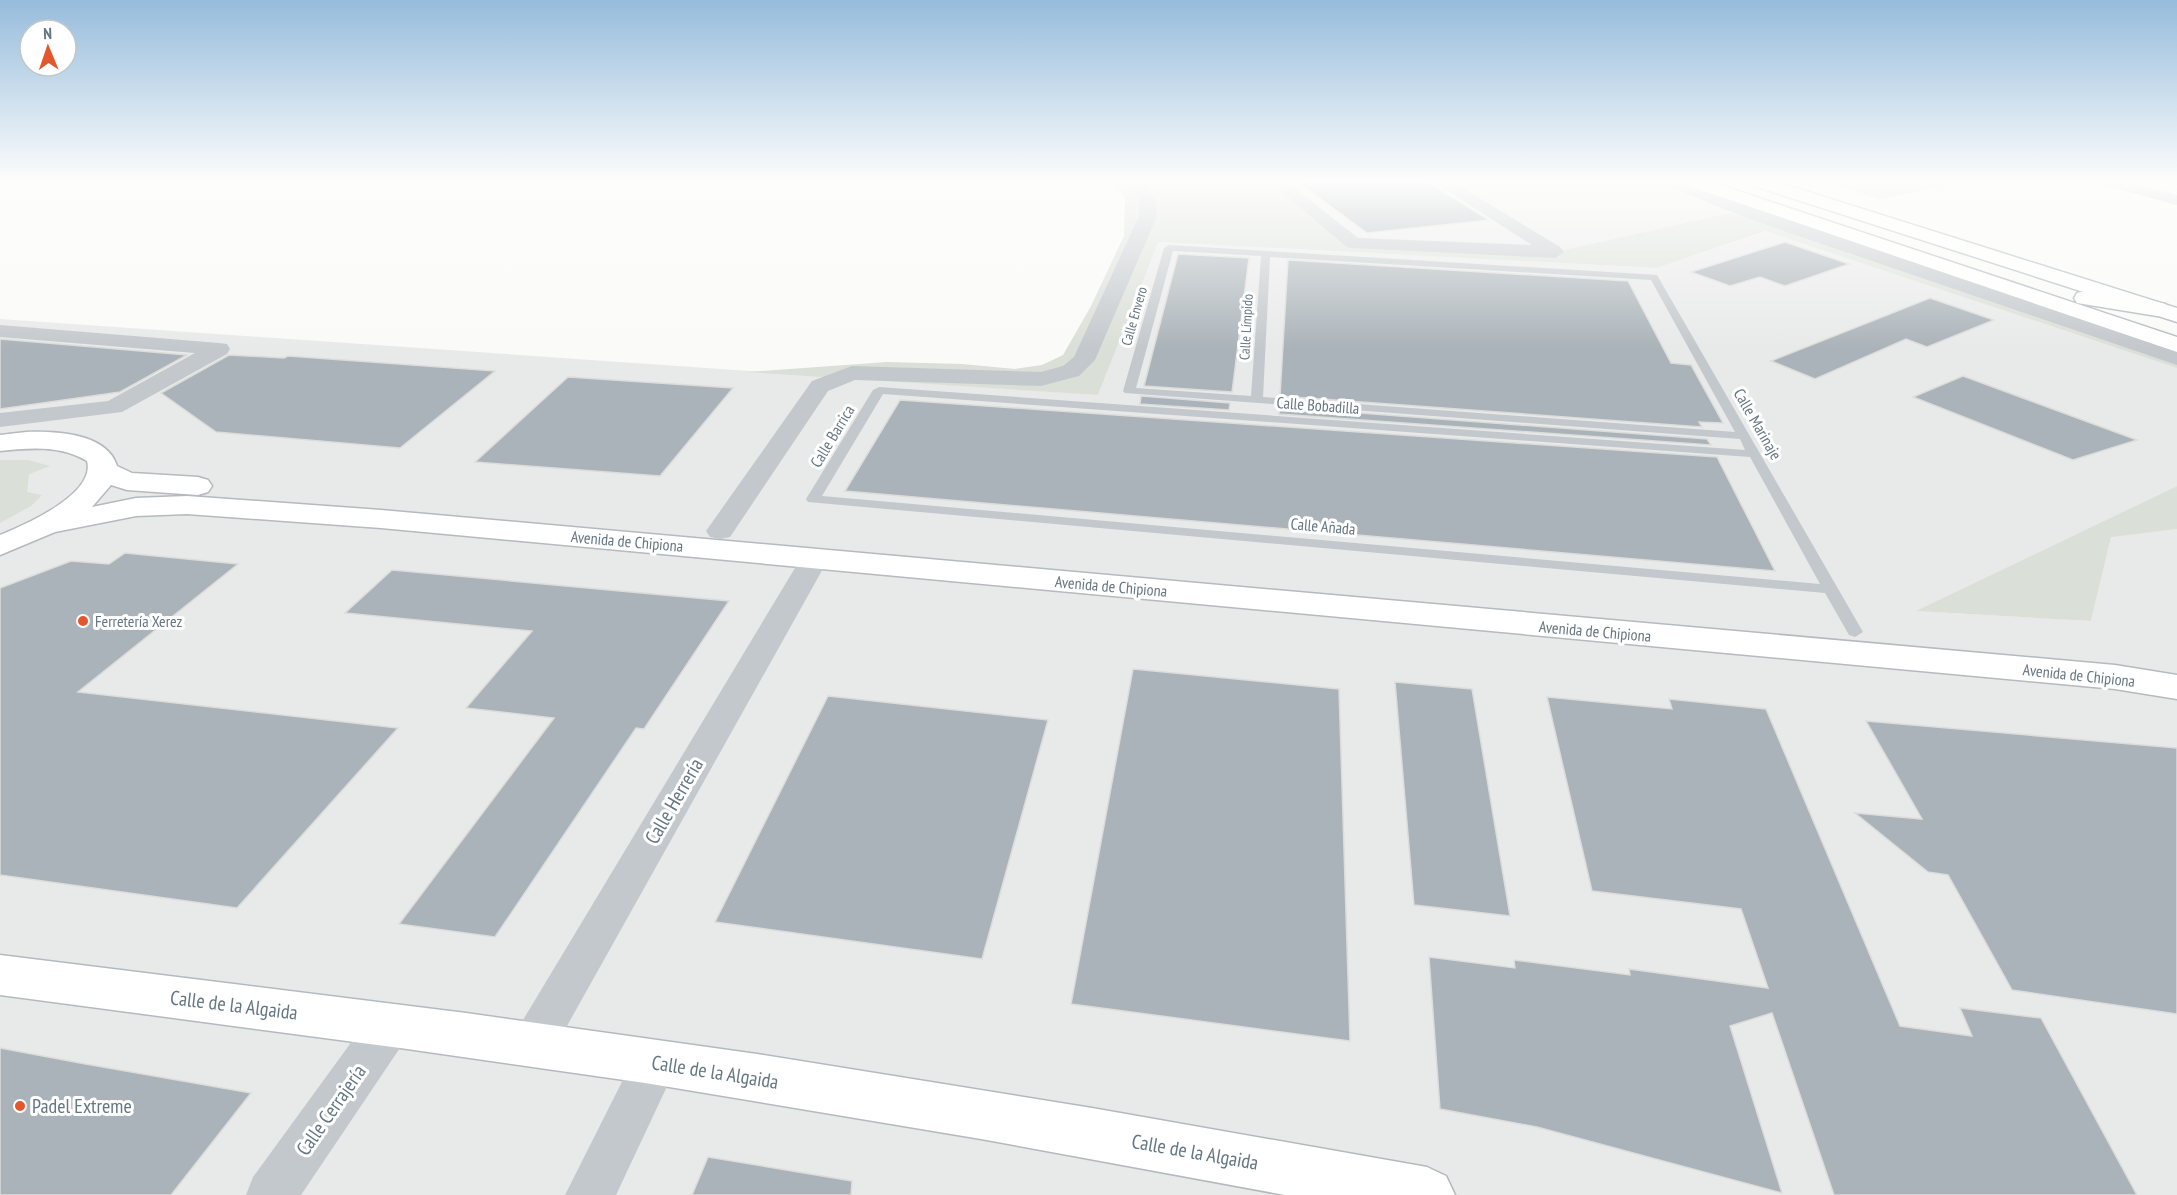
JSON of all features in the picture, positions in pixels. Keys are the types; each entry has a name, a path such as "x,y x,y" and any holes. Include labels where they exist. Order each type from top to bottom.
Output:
{"main road":[{"path":"1860,238 2177,345"},
{"path":"1895,238 2177,330"},
{"path":"1935,238 2167,312"},
{"path":"2076,297 2167,312"},
{"path":"0,443 59,441 85,446 100,457 103,471 95,488 75,506 46,525 0,546"},
{"name":"Avenida de Chipiona","path":"103,471 127,482 405,500 720,531 1855,632 2101,655 2177,665"},
{"name":"Avenida de Chipiona","path":"46,525 136,507 187,505 381,519 2115,676 2177,687"},
{"name":"Calle de la Algaida","path":"0,975 533,1044 1194,1151 1427,1195"}],"street":[{"path":"720,531 820,386 852,373 1041,379 1071,371 1084,360 1138,238"},
{"path":"1347,238 1353,243 1555,252 1532,238"},
{"path":"1822,238 2177,358"},
{"path":"0,331 219,349 114,407 0,420"},
{"name":"Calle Herrería","path":"533,1044 815,558"},
{"name":"Calle Cerrajería","path":"271,1195 390,1025"},
{"path":"590,1195 655,1063"}],"lane":[{"name":"Calle Envero","path":"1129,391 1169,248 1266,254"},
{"name":"Calle Marinaje","path":"1266,254 1654,277 1855,632"},
{"name":"Calle Límpido","path":"1257,401 1266,254"},
{"name":"Calle Bobadilla","path":"879,390 1754,454"},
{"name":"Calle Barrica","path":"813,499 879,390"},
{"name":"Calle Bobadilla","path":"1129,391 1744,436"},
{"name":"Calle Añada","path":"813,499 1831,589"}],"shaded area":[{"path":"1123,238 1347,238 1353,243 1555,252 1619,238 1745,238 1657,268 1158,242 1098,395 747,372 887,362 962,364 1015,369 1042,365 1063,355 1091,306"},
{"path":"1347,238 1619,238 1555,252 1353,243"},
{"path":"1746,238 1786,238 2177,368 2177,486 1917,611 2091,621 2111,536 2177,529 2177,1195 0,1195 0,319 1098,395 1157,242 1657,268"},
{"path":"1785,238 1842,238 2177,350 2177,368"},
{"path":"0,460 28,460 50,466 29,474 27,492 42,495 31,506 0,523"},
{"path":"2177,486 2177,529 2111,537 2091,621 1916,611"}],"building":[{"path":"1785,242 1849,264 1785,286 1760,277 1730,286 1691,272"},
{"path":"1178,254 1249,258 1232,392 1144,386"},
{"path":"1288,260 1628,281 1671,363 1691,365 1723,423 1699,422 1702,427 1280,396"},
{"path":"1930,298 1994,320 1927,347 1906,339 1815,379 1771,361"},
{"path":"0,339 187,355 120,392 0,409"},
{"path":"229,355 284,358 288,356 495,371 400,448 216,432 161,393"},
{"path":"1963,376 2137,440 2073,460 1913,397"},
{"path":"568,377 733,388 660,476 475,462"},
{"path":"1141,396 1230,403 1229,410 1140,404"},
{"path":"900,400 1717,457 1775,571 845,491"},
{"path":"1280,407 1707,439 1711,445 1279,414"},
{"path":"125,553 238,564 78,692 398,728 237,908 0,875 0,588 71,561 109,564"},
{"path":"392,570 729,601 644,729 636,728 495,937 399,924 554,718 466,708 532,631 345,613"},
{"path":"1133,669 1339,689 1350,1041 1071,1004"},
{"path":"1395,682 1472,689 1510,916 1414,905"},
{"path":"828,696 1048,720 982,959 715,922"},
{"path":"1547,697 1672,709 1669,699 1766,709 1900,1026 1972,1036 1960,1008 2041,1018 2137,1195 1834,1195 1772,1013 1730,1026 1782,1193 1537,1127 1440,1109 1429,957 1515,968 1514,960 1630,975 1629,969 1768,988 1741,909 1592,891"},
{"path":"1866,721 2177,748 2177,1014 2012,990 1948,875 1928,872 1855,813 1922,819"},
{"path":"0,1048 251,1093 171,1195 0,1195"},
{"path":"708,1157 852,1181 851,1195 692,1195"}],"place":[{"name":"Ferretería Xerez","path":"83,621"},
{"name":"Padel Extreme","path":"20,1106"}]}
